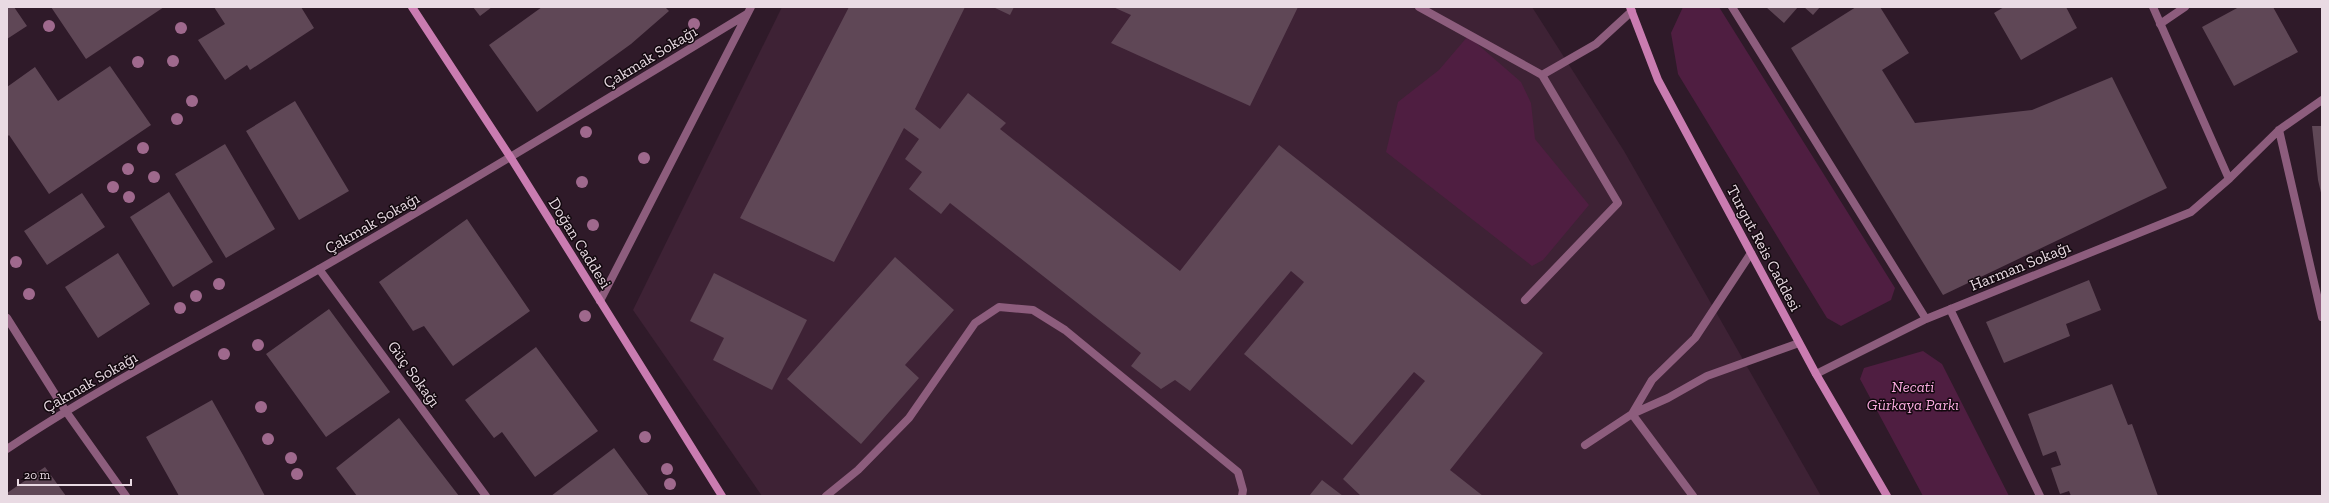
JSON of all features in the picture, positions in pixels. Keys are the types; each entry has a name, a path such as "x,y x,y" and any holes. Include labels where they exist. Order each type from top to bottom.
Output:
{"street":[{"name":"Doğan Caddesi","path":"412,7 511,158 722,496"},
{"path":"1419,7 1542,75 1618,203 1525,300"},
{"path":"1732,7 1926,319"},
{"path":"2153,7 2230,179"},
{"path":"2160,24 2185,7"},
{"path":"1542,75 1596,44 1632,8"},
{"name":"Turgut Reis Caddesi","path":"1632,8 1658,80 1816,374 1887,496"},
{"name":"Çakmak Sokağı","path":"7,449 65,410 319,269 511,158 749,11"},
{"name":"Çakmak Sokağı","path":"600,301 749,11"},
{"name":"Harman Sokağı","path":"1816,374 1926,319 2190,212 2230,179 2279,130 2322,100"},
{"path":"2279,130 2322,317"},
{"path":"1632,414 1652,380 1695,338 1751,253"},
{"name":"Güç Sokağı","path":"319,269 486,496"},
{"path":"826,496 858,470 909,418 975,323 999,307 1033,310 1065,330 1238,472 1244,490 1242,496"},
{"path":"1950,309 2040,496"},
{"path":"7,318 65,410 126,496"},
{"path":"1585,445 1632,414 1668,398 1707,376 1799,343"},
{"path":"1632,414 1692,496"}],"shaded area":[{"path":"782,7 1532,7 1624,151 1821,496 762,496 633,310"}],"green space":[{"path":"1683,7 1719,7 1895,288 1891,300 1841,326 1827,318 1678,74 1671,33"},
{"path":"1468,36 1521,82 1531,103 1535,139 1589,205 1543,260 1532,266 1386,152 1398,102 1439,70"},
{"name":"Necati Gürkaya Parkı","path":"1923,351 1942,364 2009,496 1923,496 1860,379 1864,368"}],"building":[{"path":"7,7 14,7 27,26 7,39"},
{"path":"51,7 164,7 86,59"},
{"path":"214,7 301,7 314,28 250,70 247,65 225,80 198,40 225,24"},
{"path":"473,7 492,7 480,16"},
{"path":"542,7 665,7 669,11 631,44 537,112 489,45"},
{"path":"849,7 965,7 915,109 940,129 968,93 1006,123 1000,129 1180,271 1279,145 1543,353 1450,470 1483,496 1361,496 1343,479 1425,381 1414,372 1352,445 1244,354 1304,282 1291,271 1190,391 1175,380 1161,389 1131,366 1141,353 950,203 941,214 909,189 922,172 905,159 919,139 904,128 834,262 740,218"},
{"path":"993,7 1014,7 1010,15"},
{"path":"1113,7 1298,7 1250,106 1111,43 1131,15"},
{"path":"1766,7 1798,7 1784,23"},
{"path":"1804,7 1820,7 1813,15"},
{"path":"1856,7 1880,7 1909,53 1882,70 1915,123 2032,110 2112,77 2167,188 1943,295 1791,48"},
{"path":"2004,7 2066,7 2077,28 2021,60 1994,13"},
{"path":"2239,7 2273,7 2298,52 2234,86 2202,27"},
{"path":"110,66 151,125 49,194 9,135 7,137 7,87 35,67 58,101"},
{"path":"295,101 349,191 299,220 246,131"},
{"path":"2312,126 2322,126 2322,197 2318,180"},
{"path":"225,144 275,229 226,258 175,174"},
{"path":"169,192 213,262 173,287 130,217"},
{"path":"82,193 105,227 47,265 24,231"},
{"path":"467,219 530,311 453,366 424,326 413,331 379,282"},
{"path":"118,253 150,304 98,338 65,287"},
{"path":"895,257 954,310 905,365 919,378 861,444 787,379"},
{"path":"714,273 807,320 772,390 713,360 724,338 690,321"},
{"path":"2089,280 2101,310 2066,324 2070,336 2004,363 1986,322"},
{"path":"329,309 390,392 326,437 266,354"},
{"path":"536,347 598,431 535,477 502,432 494,438 465,400"},
{"path":"2112,384 2128,425 2132,424 2158,496 2071,496 2069,491 2060,494 2051,468 2061,465 2056,451 2043,456 2028,414"},
{"path":"212,400 265,496 179,496 146,437"},
{"path":"399,418 459,496 357,496 336,468"},
{"path":"614,448 649,496 551,496"},
{"path":"45,467 66,496 7,496 7,493"},
{"path":"1322,480 1343,496 1309,496"}]}
